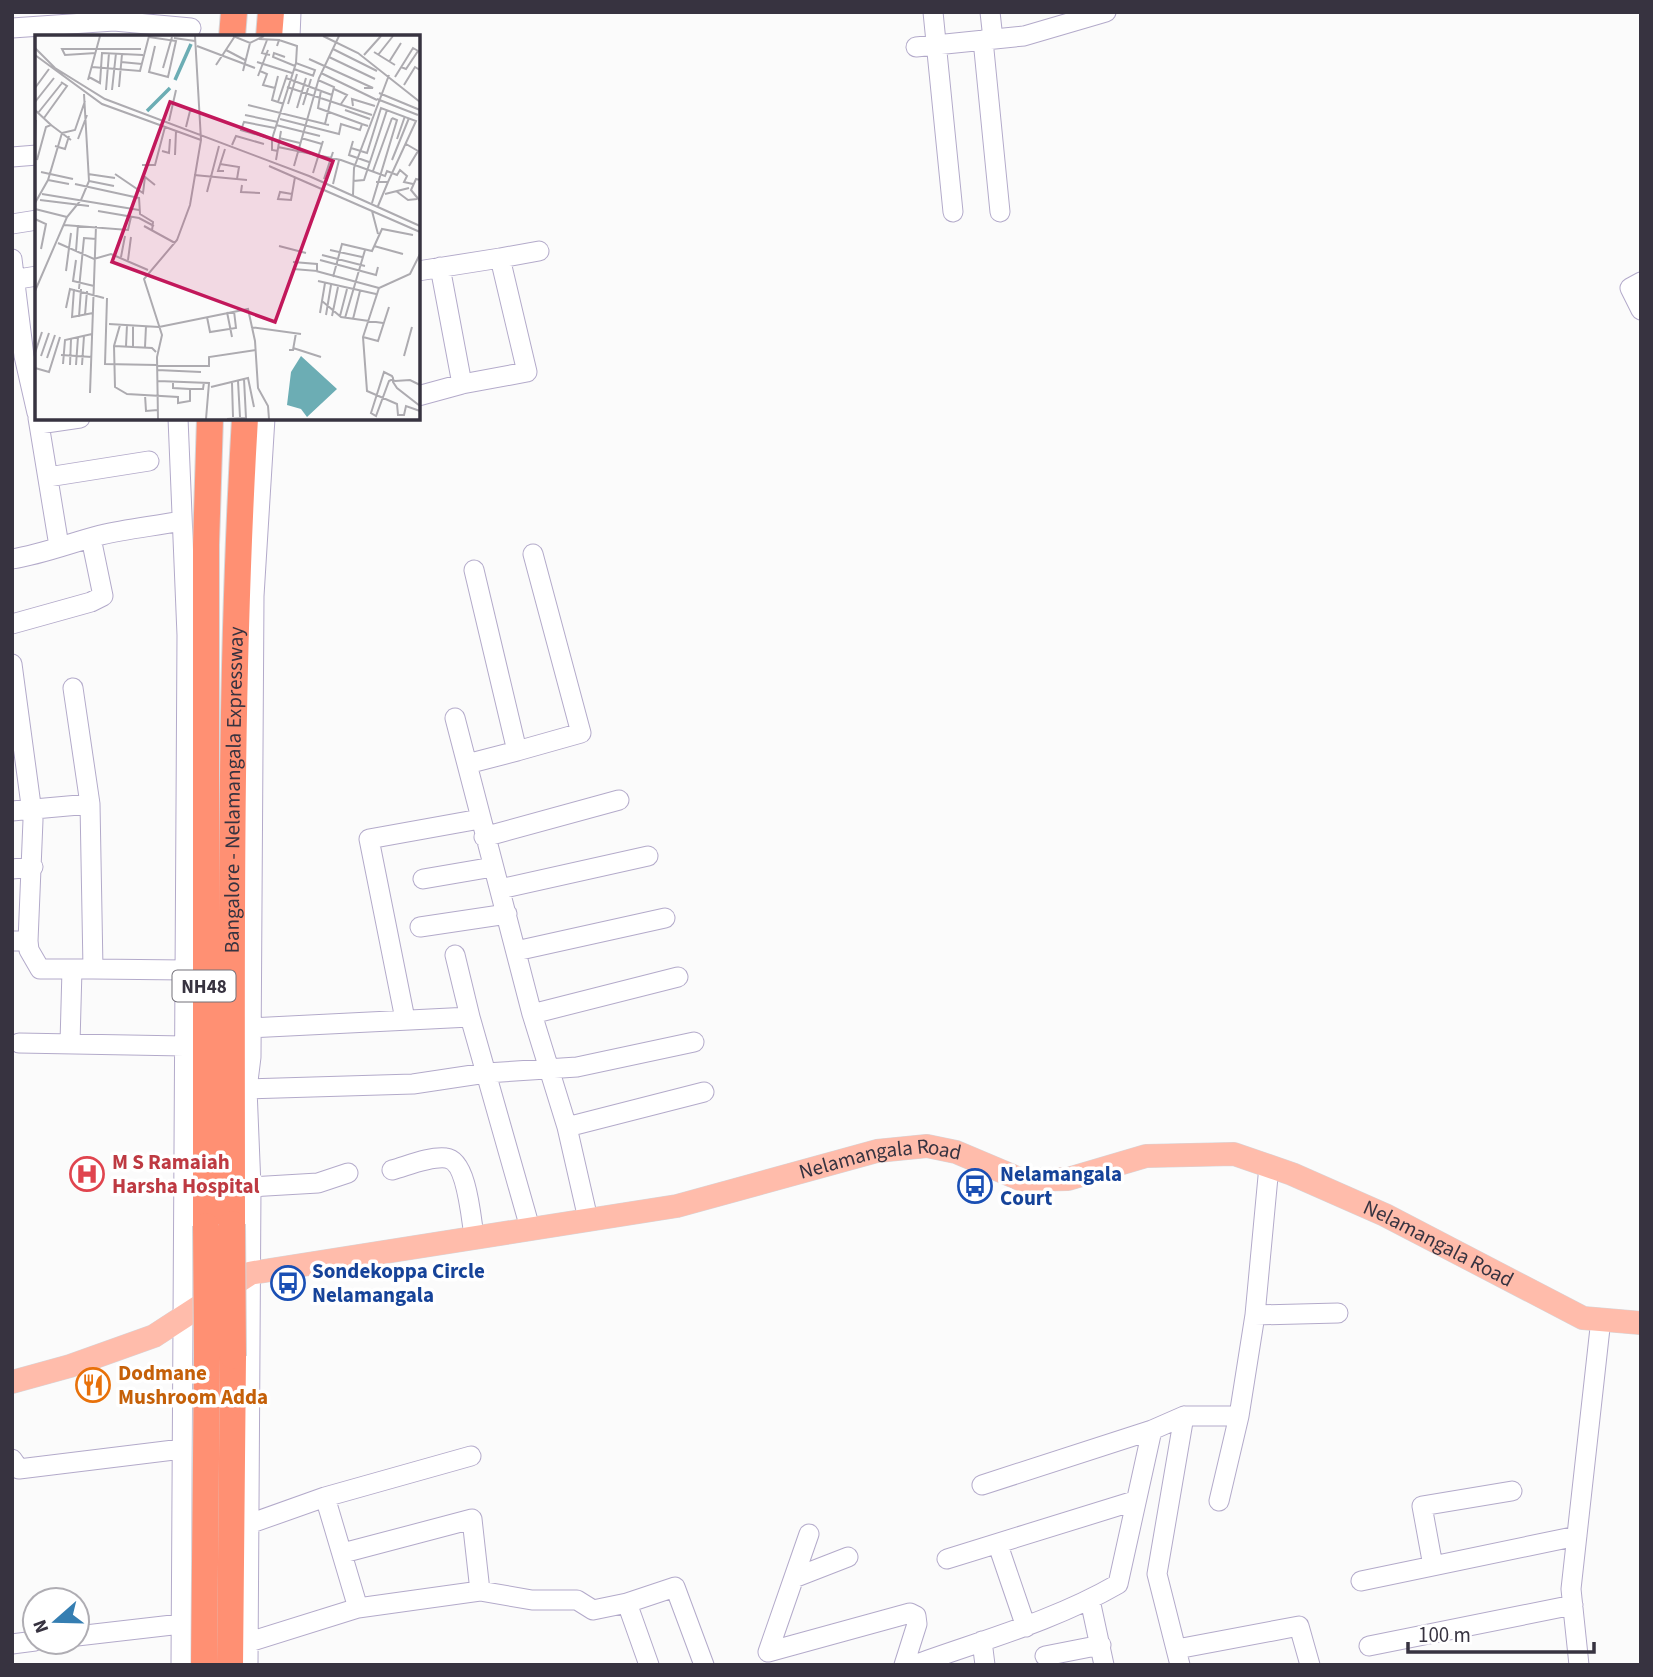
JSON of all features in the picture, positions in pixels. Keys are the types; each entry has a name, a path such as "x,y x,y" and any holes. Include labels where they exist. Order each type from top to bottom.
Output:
{"highway":[{"path":"232,35 234,12"},
{"path":"269,35 271,12"},
{"name":"Bangalore - Nelamangala Expressway","path":"211,420 206,545 206,1226 220,1356 230,1665"},
{"name":"Bangalore - Nelamangala Expressway","path":"204,1665 220,1356 232,1224 232,745 236,597 246,420"}],"main road":[{"name":"Nelamangala Road","path":"251,1273 677,1206 877,1151 927,1146 956,1152 1022,1180 1068,1179 1146,1156 1234,1154 1385,1215 1583,1318 1641,1323"},
{"path":"12,1382 70,1366 142,1340 181,1320 251,1273"}],"street":[{"path":"289,35 291,12"},
{"path":"933,12 953,212"},
{"path":"990,12 988,40 1000,212"},
{"path":"916,47 988,40 1046,21 1106,12"},
{"path":"12,28 114,21 191,26"},
{"path":"12,157 35,155"},
{"path":"12,224 35,220"},
{"path":"420,271 539,251"},
{"path":"420,395 462,384 527,372 500,258"},
{"path":"12,259 24,356 35,405"},
{"path":"440,267 462,384"},
{"path":"13,279 35,276"},
{"path":"1641,282 1630,288 1641,310"},
{"path":"38,420 59,546"},
{"path":"178,420 187,635 181,1665"},
{"path":"248,1665 251,1187 247,1089 254,596 265,420"},
{"path":"48,477 149,461"},
{"path":"12,559 46,554 59,546 91,538 181,522"},
{"path":"12,624 91,602 103,596 91,538"},
{"path":"467,764 581,733 533,554"},
{"path":"474,570 517,751"},
{"path":"12,664 22,810 33,867 20,941 40,969 185,970"},
{"path":"72,688 90,804 93,969"},
{"path":"455,718 532,1014 567,1126 588,1219"},
{"path":"405,1019 369,839 482,828 619,800"},
{"path":"22,810 90,804"},
{"path":"500,889 648,856"},
{"path":"12,869 33,867"},
{"path":"423,879 493,867"},
{"path":"420,927 507,914"},
{"path":"516,951 665,918"},
{"path":"455,955 530,1228"},
{"path":"70,1044 72,969"},
{"path":"532,1014 678,977"},
{"path":"249,1028 470,1017"},
{"path":"247,1089 413,1084 549,1066 576,1067 694,1042"},
{"path":"19,1043 184,1046"},
{"path":"567,1126 704,1093"},
{"path":"392,1170 444,1157 455,1161 461,1170 474,1236"},
{"path":"1219,1501 1239,1416 1255,1315 1269,1166"},
{"path":"251,1187 318,1183 348,1173"},
{"path":"1255,1315 1338,1314"},
{"path":"1579,1665 1571,1589 1601,1320"},
{"path":"982,1485 1152,1430 1184,1416 1239,1416"},
{"path":"1184,1416 1157,1574 1179,1657 1299,1626 1310,1665"},
{"path":"914,1665 1026,1628 1090,1600 1118,1584 1152,1430"},
{"path":"12,1460 19,1469 182,1449"},
{"path":"249,1524 325,1497 471,1456"},
{"path":"1433,1566 1422,1506 1512,1491"},
{"path":"325,1497 358,1608"},
{"path":"947,1559 1135,1502"},
{"path":"342,1553 472,1520 480,1591"},
{"path":"809,1534 768,1652 910,1613 916,1616 917,1624 904,1665"},
{"path":"1361,1581 1577,1536"},
{"path":"998,1545 1026,1628"},
{"path":"794,1578 848,1557"},
{"path":"249,1642 358,1608 480,1591 531,1600 577,1600 593,1610 627,1604 675,1587 704,1665"},
{"path":"1090,1600 1104,1665"},
{"path":"627,1604 649,1665"},
{"path":"1369,1646 1573,1605"},
{"path":"91,1634 181,1624"},
{"path":"982,1641 985,1665"},
{"path":"1045,1656 1101,1645"}],"place":[{"name":"M S Ramaiah Harsha Hospital","path":"87,1174"},
{"name":"Nelamangala Court","path":"975,1186"},
{"name":"Sondekoppa Circle Nelamangala","path":"288,1283"},
{"name":"Dodmane Mushroom Adda","path":"93,1385"}]}
